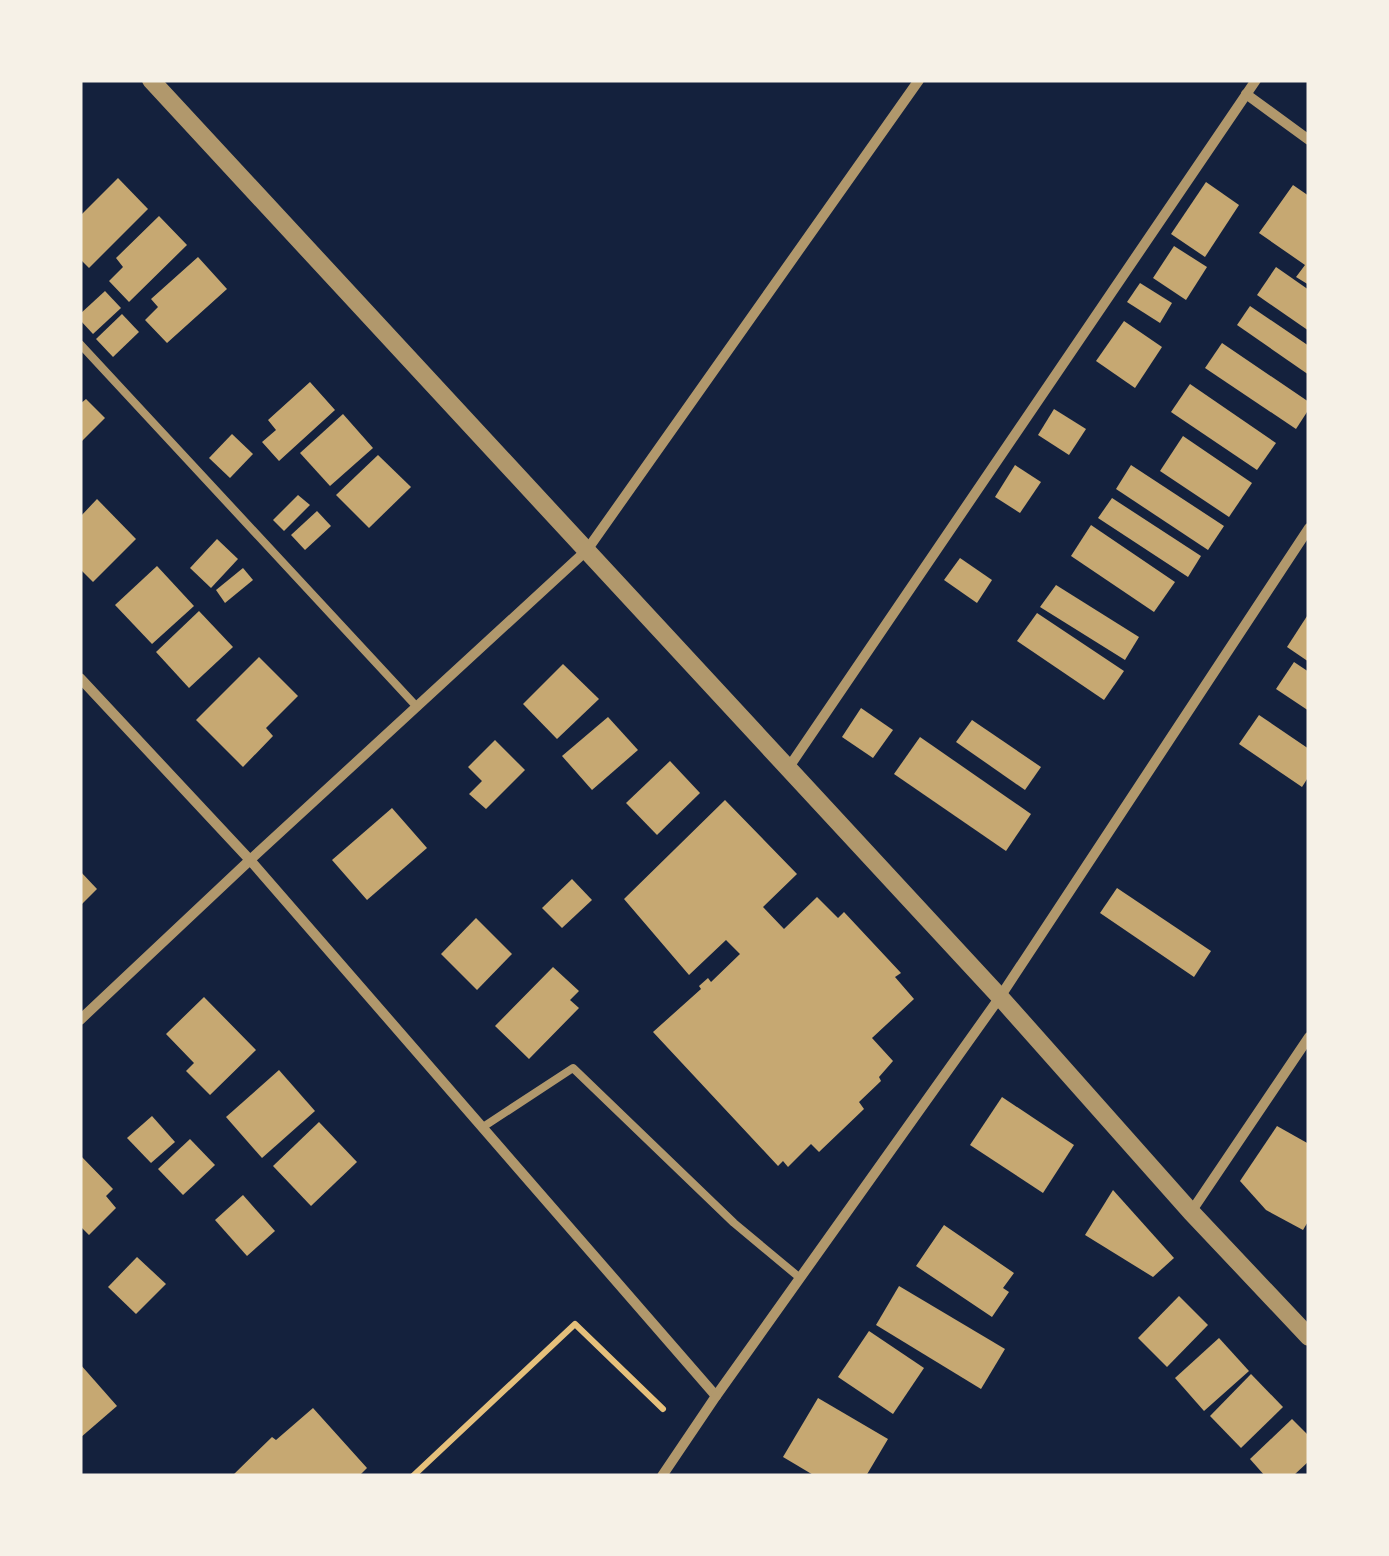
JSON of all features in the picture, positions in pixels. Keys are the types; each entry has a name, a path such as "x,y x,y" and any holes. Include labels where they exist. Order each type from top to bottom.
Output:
{"street":[{"path":"150,80 1309,1337"},
{"path":"80,1020 587,550 919,80"},
{"path":"788,770 1256,80"},
{"path":"1246,94 1309,140"},
{"path":"662,1476 1000,998 1309,528"},
{"path":"80,678 250,860 716,1396"},
{"path":"1191,1212 1309,1038"}],"lane":[{"path":"80,344 417,707"},
{"path":"482,1127 573,1068 734,1223 800,1278"}],"path":[{"path":"413,1476 575,1324 663,1408"}],"building":[{"path":"118,178 148,209 89,268 80,259 80,216"},
{"path":"1206,182 1239,205 1205,257 1171,234"},
{"path":"1293,185 1309,196 1309,285 1296,277 1305,265 1259,233"},
{"path":"159,216 187,245 129,302 109,281 123,267 116,258"},
{"path":"1174,246 1207,267 1186,300 1153,278"},
{"path":"198,257 227,289 167,343 145,320 158,307 151,299"},
{"path":"1276,267 1309,290 1309,331 1257,295"},
{"path":"1140,283 1172,303 1160,323 1127,302"},
{"path":"105,291 121,308 93,334 80,320 80,314"},
{"path":"1250,306 1309,346 1309,375 1237,325"},
{"path":"122,314 139,332 113,357 96,339"},
{"path":"1124,321 1162,347 1135,388 1096,361"},
{"path":"1222,343 1309,402 1309,409 1296,429 1205,368"},
{"path":"310,382 335,410 279,461 262,442 276,430 268,420"},
{"path":"1190,384 1276,443 1257,470 1171,412"},
{"path":"86,399 105,418 80,443 80,404"},
{"path":"1054,409 1086,429 1069,455 1038,435"},
{"path":"343,414 373,448 330,486 300,453"},
{"path":"232,434 253,454 230,478 209,458"},
{"path":"1183,436 1252,483 1229,517 1160,471"},
{"path":"378,455 411,487 369,528 336,495"},
{"path":"1015,465 1041,482 1020,513 995,497"},
{"path":"1131,465 1224,526 1208,550 1116,489"},
{"path":"298,495 310,505 284,531 273,520"},
{"path":"1112,498 1201,556 1188,577 1098,518"},
{"path":"97,499 136,539 93,582 80,569 80,517"},
{"path":"317,511 331,526 305,550 291,535"},
{"path":"1091,525 1175,582 1154,612 1071,556"},
{"path":"217,539 238,559 211,588 190,568"},
{"path":"960,558 992,580 977,603 944,580"},
{"path":"157,566 194,606 152,644 115,605"},
{"path":"243,568 253,580 225,603 216,590"},
{"path":"1056,585 1139,637 1125,660 1040,607"},
{"path":"199,611 233,647 189,688 156,652"},
{"path":"1037,613 1124,671 1104,700 1017,641"},
{"path":"1309,613 1309,662 1287,647"},
{"path":"259,657 298,696 266,728 273,736 243,767 196,720"},
{"path":"1294,662 1309,672 1309,711 1276,689"},
{"path":"563,664 599,699 557,739 523,704"},
{"path":"861,708 893,730 873,758 842,737"},
{"path":"1259,715 1309,749 1309,776 1302,787 1239,744"},
{"path":"608,717 638,750 592,790 562,756"},
{"path":"972,720 1041,767 1025,790 956,742"},
{"path":"920,737 1031,814 1006,851 894,774"},
{"path":"495,740 525,770 486,809 469,794 482,781 468,767"},
{"path":"670,761 700,793 657,835 626,803"},
{"path":"725,800 797,874 763,907 784,929 817,897 838,918 844,912 901,973 895,977 914,999 872,1038 893,1061 879,1077 881,1081 859,1102 864,1109 819,1152 811,1144 788,1167 783,1161 778,1166 653,1032 701,989 699,986 708,978 711,982 740,954 726,940 689,975 624,899"},
{"path":"392,808 427,848 367,900 332,860"},
{"path":"80,871 97,889 80,906"},
{"path":"572,879 592,900 562,928 542,908"},
{"path":"1117,888 1211,951 1194,977 1100,913"},
{"path":"476,918 512,954 477,990 441,954"},
{"path":"553,967 579,991 570,1000 579,1008 529,1059 495,1026"},
{"path":"204,997 256,1050 210,1095 186,1071 194,1063 166,1034"},
{"path":"279,1070 315,1111 262,1158 226,1117"},
{"path":"1002,1097 1074,1145 1043,1193 970,1145"},
{"path":"152,1116 175,1142 151,1163 127,1138"},
{"path":"319,1122 357,1162 311,1206 273,1166"},
{"path":"1277,1126 1309,1144 1309,1220 1303,1230 1266,1210 1240,1181"},
{"path":"190,1139 215,1165 183,1195 158,1169"},
{"path":"80,1155 113,1189 106,1196 116,1208 89,1235 80,1226"},
{"path":"1113,1190 1174,1258 1153,1277 1085,1235"},
{"path":"243,1195 275,1231 247,1256 215,1220"},
{"path":"944,1225 1014,1273 1003,1288 1009,1292 992,1317 916,1266"},
{"path":"137,1257 166,1284 136,1314 108,1287"},
{"path":"899,1286 1005,1349 981,1389 876,1325"},
{"path":"1179,1296 1208,1325 1167,1367 1138,1338"},
{"path":"869,1331 924,1368 893,1414 838,1377"},
{"path":"1219,1338 1249,1371 1204,1411 1175,1378"},
{"path":"80,1364 117,1406 80,1438"},
{"path":"1251,1374 1283,1407 1241,1448 1210,1416"},
{"path":"818,1398 888,1439 866,1476 815,1476 783,1457"},
{"path":"313,1408 367,1468 359,1476 232,1476 272,1437 276,1440"},
{"path":"1292,1419 1309,1436 1309,1461 1293,1476 1265,1476 1250,1459"}]}
